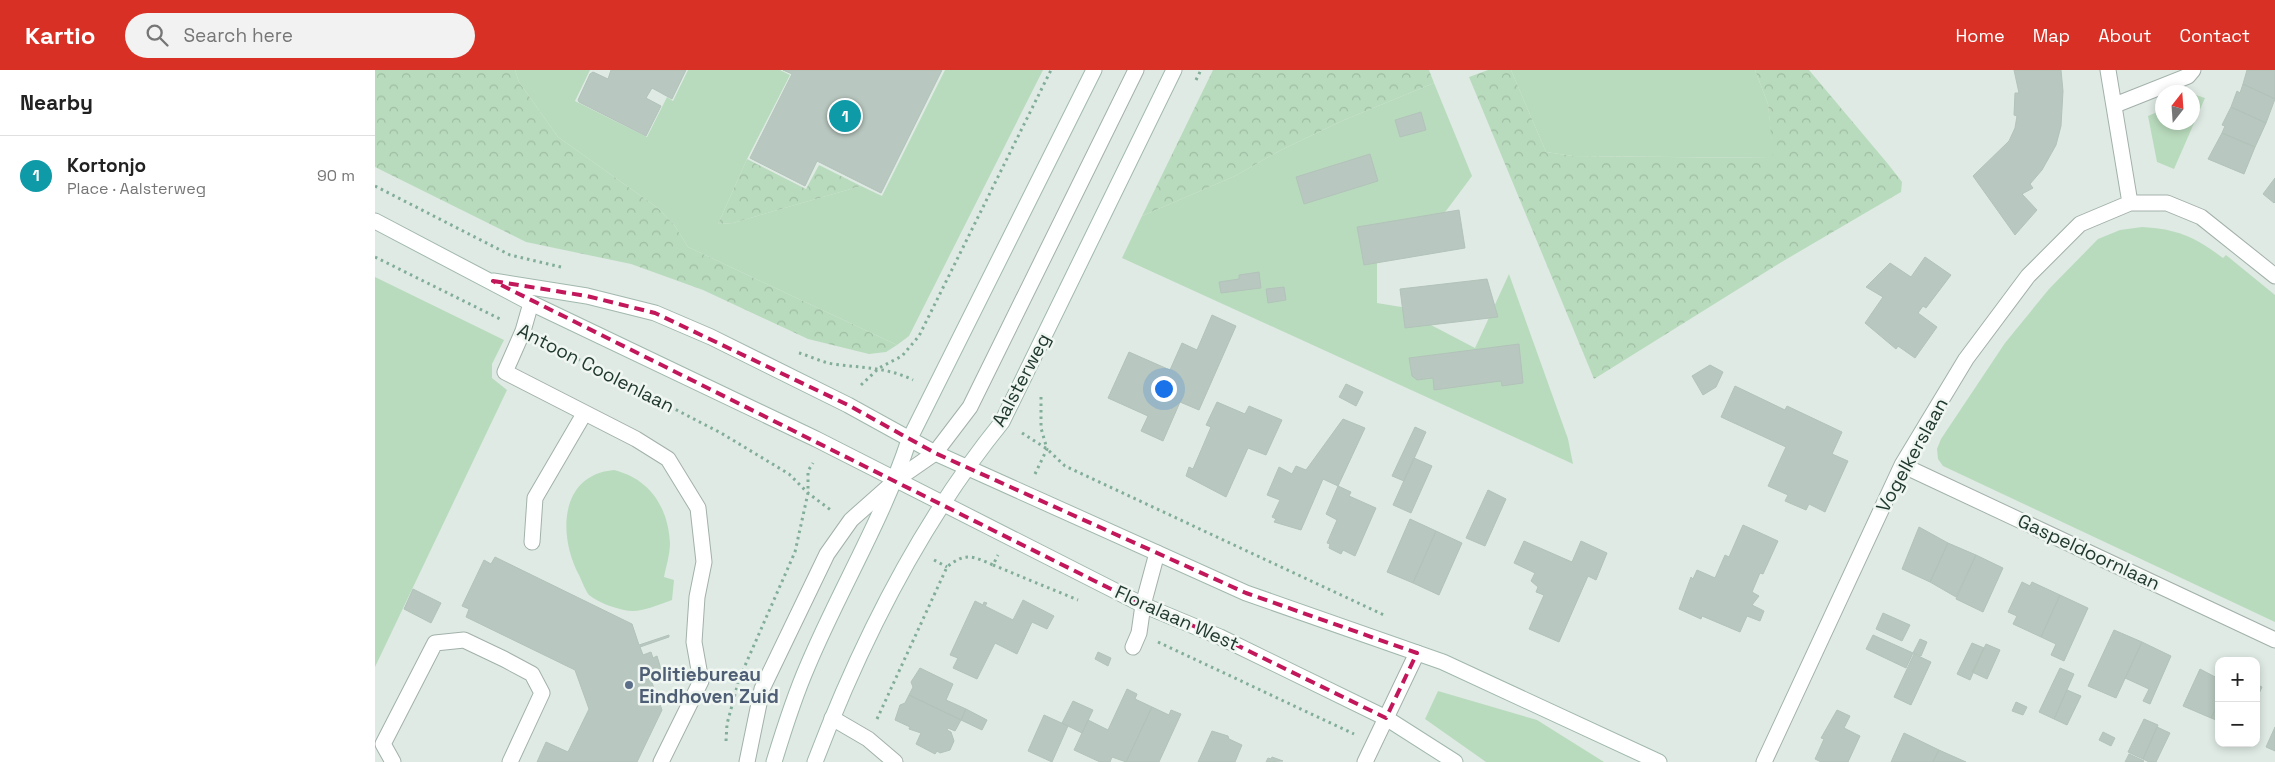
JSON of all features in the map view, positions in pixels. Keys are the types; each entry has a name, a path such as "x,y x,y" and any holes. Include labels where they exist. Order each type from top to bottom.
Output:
{"main road":[{"name":"Aalsterweg","path":"774,762 785,723 808,665 896,480 909,440 1094,70"},
{"name":"Aalsterweg","path":"747,762 763,689 827,554 851,520 896,480 935,453 971,407 1136,70"},
{"name":"Aalsterweg","path":"815,762 832,718 909,558 941,503 966,466 1002,422 1174,70"},
{"path":"2108,70 2130,203 2167,203 2201,217 2275,276"},
{"path":"2115,105 2188,76 2193,70"},
{"name":"Vogelkerslaan","path":"1764,762 1902,465 1966,359 2029,276 2080,224 2130,203"},
{"name":"Antoon Coolenlaan","path":"375,221 493,281 531,303 896,480"},
{"name":"Antoon Coolenlaan","path":"493,281 587,296 655,313 711,337 848,405 909,440"},
{"path":"531,303 523,331 505,372 636,440 668,459 698,508 704,562 697,597 694,642 701,681 661,762"},
{"path":"532,542 535,498 585,414"},
{"path":"909,440 1246,593 1443,662 1659,762"},
{"name":"Gaspeldoornlaan","path":"1902,465 2275,640"},
{"name":"Floralaan West","path":"896,480 1143,605 1220,637 1386,718 1455,762"},
{"path":"1136,640 1157,553"},
{"path":"393,762 383,744 435,643 464,640 532,674 541,693 509,762"},
{"path":"1365,762 1417,653"},
{"path":"832,718 868,738 895,762"}],"path":[{"path":"848,405 858,388 879,368 902,356 919,336 1051,70"},
{"name":"Antoon Coolenlaan","path":"375,257 721,433 789,474 808,494"},
{"path":"726,743 734,692 749,653 795,552 808,494 808,471 825,444"},
{"path":"1027,493 1047,449 1065,466 1386,616"},
{"path":"993,565 1007,536"},
{"path":"868,738 947,567 958,558 974,557 1083,602"},
{"name":"Floralaan West","path":"1136,640 1374,744"}],"highlighted area":[{"path":"493,281 587,296 655,313 848,405 935,453 1246,593 1417,653 1386,718 1220,637 1143,605"}],"green space":[{"path":"375,70 515,70 519,82 558,137 658,208 675,226 688,247 897,345 886,352 869,354 808,339 703,290 631,264 526,242 375,167"},
{"path":"515,70 590,70 575,101 647,137 667,97 673,101 688,70 780,70 790,75 747,159 718,224 733,223 861,186 882,196 945,70 1043,70 909,336 897,345 688,247 675,226 658,208 558,137 519,82"},
{"path":"1213,70 1429,70 1434,83 1344,120 1281,150 1235,176 1142,216"},
{"path":"1488,70 1511,70 1546,152 1573,156 1762,158 1773,157 1768,104 1755,70 1809,70 1902,182 1901,192 1785,260 1594,379 1469,77"},
{"path":"1511,70 1755,70 1768,104 1774,158 1573,156 1546,152"},
{"path":"1434,83 1472,176 1437,223 1377,229 1377,303 1438,313 1431,325 1475,348 1509,274 1568,439 1573,464 1122,258 1142,216 1235,176 1281,150 1344,120"},
{"path":"2200,96 2205,98 2200,109"},
{"path":"2155,113 2155,130 2191,130 2174,169 2157,162 2148,116"},
{"path":"747,159 806,189 819,165 861,186 733,223 718,224"},
{"path":"2142,227 2176,232 2195,239 2223,258 2226,255 2275,295 2275,622 1943,466 1938,459 1937,449 1941,439 2005,343 2049,289 2098,239 2120,230"},
{"path":"375,277 504,340 492,364 492,378 507,390 375,667"},
{"path":"614,470 638,480 655,496 661,506 668,530 670,547 664,577 674,580 672,600 642,610 630,611 620,609 592,598 585,588 572,559 568,543 566,526 568,510 573,495 582,483 596,474"},
{"path":"1438,691 1537,720 1604,762 1486,762 1425,719"}],"building":[{"path":"611,70 686,70 672,99 652,88 646,98 661,106 646,136 579,102 578,100 590,74 593,72 608,79"},
{"path":"783,70 942,70 881,193 817,161 805,186 750,158 792,74"},
{"path":"2014,70 2061,70 2063,91 2061,126 2056,145 2042,170 2030,184 2033,188 2022,194 2037,210 2015,235 1973,176 2009,141 2015,128 2017,116 2014,115 2015,93 2019,93"},
{"path":"2247,70 2275,70 2275,99 2243,84"},
{"path":"2243,84 2275,99 2266,123 2231,107 2237,91 2240,93"},
{"path":"2231,107 2266,123 2255,147 2222,133 2225,126 2222,125"},
{"path":"1421,112 1426,130 1400,137 1395,120"},
{"path":"2222,133 2255,147 2244,174 2208,159"},
{"path":"1370,154 1378,181 1304,204 1296,177"},
{"path":"2275,178 2275,202 2274,203 2263,194"},
{"path":"1459,210 1465,248 1364,265 1357,227"},
{"path":"1925,257 1951,275 1926,308 1923,306 1918,313 1937,327 1915,358 1898,346 1896,349 1865,323 1883,297 1866,287 1890,263 1911,277"},
{"path":"1259,272 1261,288 1221,293 1219,282 1239,279 1239,275"},
{"path":"1487,279 1498,317 1405,328 1400,289"},
{"path":"1284,287 1286,300 1268,303 1266,289"},
{"path":"1212,315 1236,326 1199,410 1180,402 1163,441 1141,431 1148,416 1108,398 1129,352 1170,370 1182,343 1197,350"},
{"path":"1519,344 1523,383 1502,386 1501,381 1434,390 1433,378 1417,380 1412,376 1409,358"},
{"path":"1710,365 1723,372 1716,387 1703,395 1692,376"},
{"path":"1346,384 1363,392 1356,406 1339,397"},
{"path":"1735,386 1785,410 1787,406 1842,432 1832,454 1848,461 1825,512 1809,504 1806,510 1785,501 1788,495 1768,486 1786,447 1721,417"},
{"path":"1217,402 1245,414 1249,406 1282,420 1266,455 1248,448 1226,497 1186,476 1189,467 1193,469 1211,427 1206,425"},
{"path":"1343,419 1365,428 1338,486 1323,479 1301,530 1274,522 1276,519 1272,517 1280,500 1267,495 1279,467 1292,474 1296,466 1306,470"},
{"path":"1415,427 1426,432 1404,481 1392,476"},
{"path":"1414,458 1432,466 1411,513 1393,505"},
{"path":"1338,486 1351,492 1349,496 1376,508 1355,556 1343,550 1341,554 1329,548 1330,544 1327,543 1337,520 1326,514"},
{"path":"1488,490 1506,499 1485,546 1466,538"},
{"path":"1410,519 1436,531 1413,583 1387,572"},
{"path":"1743,525 1778,541 1763,574 1760,573 1752,592 1759,596 1752,605 1764,611 1760,621 1747,616 1740,632 1702,616 1701,619 1679,609 1691,577 1693,579 1697,570 1715,578 1725,555 1729,557"},
{"path":"1919,527 1948,543 1930,582 1902,569"},
{"path":"1436,531 1462,543 1439,595 1413,583"},
{"path":"1524,541 1572,562 1581,541 1607,553 1596,580 1588,576 1559,642 1529,629 1544,595 1536,592 1538,587 1531,581 1535,573 1514,563"},
{"path":"1948,543 1976,555 1956,597 1930,582"},
{"path":"1976,555 2003,568 1983,612 1956,599"},
{"path":"495,557 632,624 639,645 669,635 669,637 640,647 643,655 651,652 653,658 657,656 661,669 657,671 659,676 651,680 662,710 637,762 537,762 546,742 568,752 589,709 575,670 466,617 469,609 462,606 484,560 491,564"},
{"path":"2022,582 2030,586 2032,582 2060,595 2041,637 2013,624 2017,616 2008,612"},
{"path":"413,589 441,603 431,623 404,609"},
{"path":"2060,595 2088,608 2064,661 2051,655 2056,644 2041,637"},
{"path":"1023,600 1054,616 1047,629 1032,622 1017,654 995,643 977,679 953,668 958,658 950,655 975,601 983,605 984,602 987,603 985,606 1013,620"},
{"path":"1883,613 1910,625 1902,641 1876,629"},
{"path":"2114,630 2142,642 2116,698 2088,686"},
{"path":"1873,635 1913,653 1906,668 1866,649"},
{"path":"1920,639 1927,642 1921,656 1913,653"},
{"path":"2142,642 2171,656 2150,704 2143,701 2149,689 2125,678"},
{"path":"1972,643 1984,648 1970,680 1957,674"},
{"path":"1986,644 2000,650 1987,679 1972,672"},
{"path":"1098,652 1111,658 1108,666 1095,659"},
{"path":"1914,654 1931,662 1911,705 1894,697"},
{"path":"920,668 953,684 946,700 966,709 961,720 909,695 913,687 911,682"},
{"path":"2060,668 2074,674 2054,719 2039,712"},
{"path":"2200,669 2215,677 2215,710 2211,718 2183,706"},
{"path":"1127,689 1137,694 1135,699 1152,707 1126,762 1112,757 1110,762 1100,762 1074,750 1088,720 1108,730"},
{"path":"2067,690 2081,696 2067,725 2054,719"},
{"path":"909,695 961,720 955,731 948,728 947,730 951,732 954,741 950,750 940,753 937,751 935,754 916,744 921,733 909,729 910,727 895,720 900,705 905,703"},
{"path":"1073,701 1093,710 1082,733 1062,723"},
{"path":"2016,702 2027,707 2023,715 2012,711"},
{"path":"1152,707 1169,715 1171,710 1181,714 1159,762 1126,762"},
{"path":"966,709 987,720 982,730 961,720"},
{"path":"1837,710 1850,716 1844,728 1860,736 1848,762 1821,762 1815,759 1824,739 1821,738"},
{"path":"2215,710 2215,720 2211,718"},
{"path":"1044,715 1068,726 1052,762 1028,751"},
{"path":"2144,719 2158,725 2143,759 2128,752"},
{"path":"2157,727 2170,733 2156,762 2149,762 2143,759"},
{"path":"2275,727 2275,751 2266,747"},
{"path":"1212,731 1228,736 1229,739 1242,745 1235,762 1198,762"},
{"path":"2103,732 2115,738 2111,746 2099,740"},
{"path":"1904,733 1939,750 1933,762 1891,762"},
{"path":"1939,750 1966,762 1933,762"},
{"path":"2129,754 2144,761 2125,762"},
{"path":"1272,757 1283,761 1266,762 1268,758 1271,759"}],"place":[{"name":"Kortonjo","path":"845,116"},
{"name":"Politiebureau Eindhoven Zuid","path":"629,685"}]}
